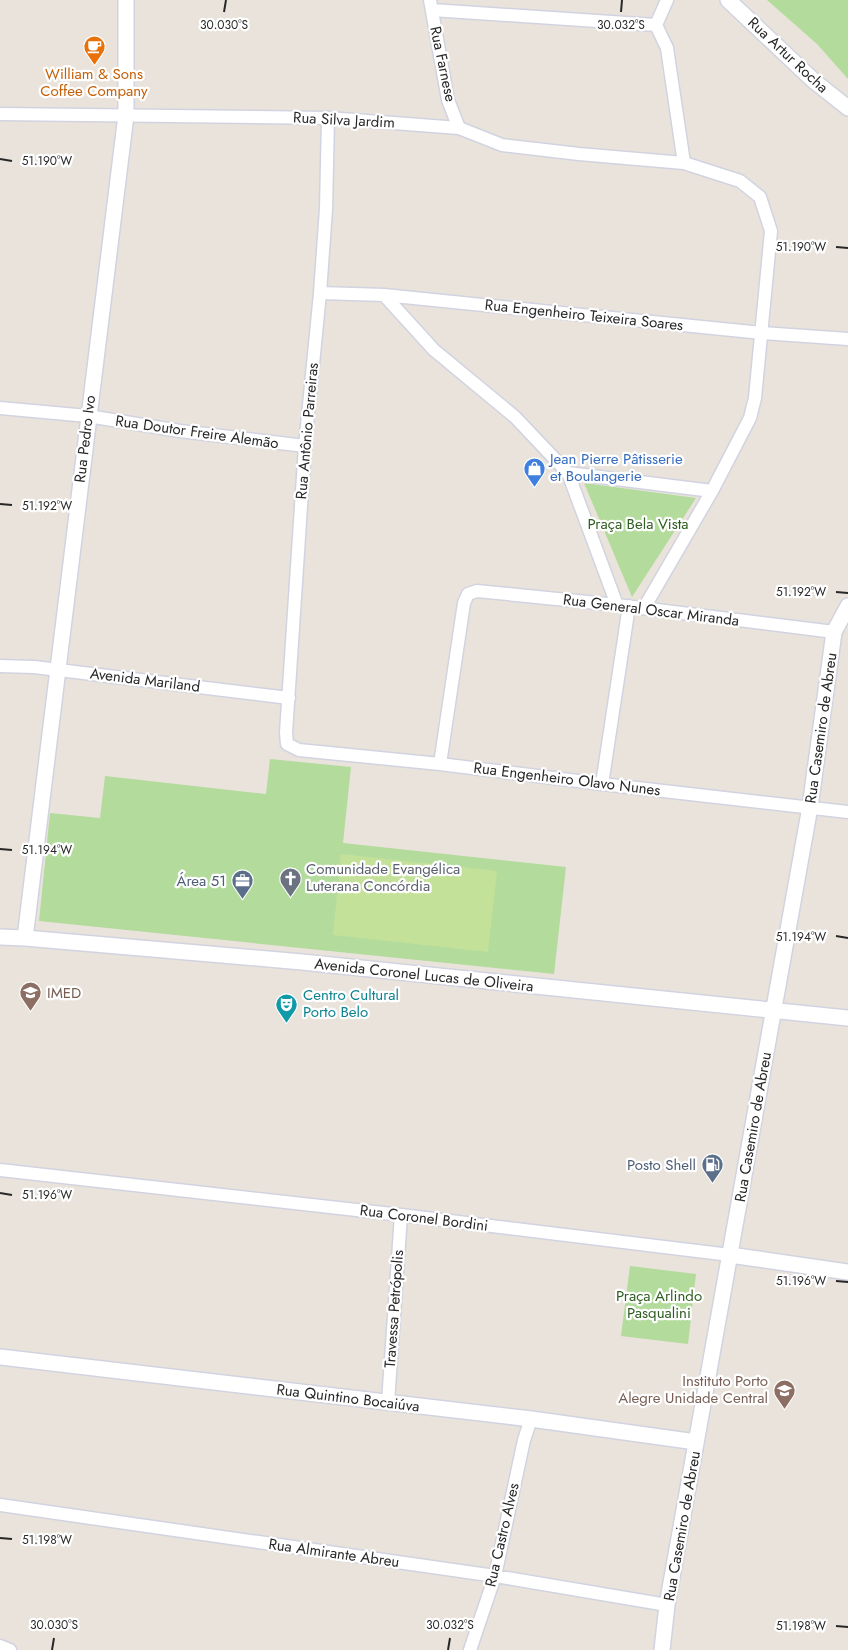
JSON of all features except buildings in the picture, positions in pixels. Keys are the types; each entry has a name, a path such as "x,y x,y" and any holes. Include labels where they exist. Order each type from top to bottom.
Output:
{"street":[{"name":"Rua Pedro Ivo","path":"24,938 126,115 126,0"},
{"path":"667,0 656,25 667,48 684,163"},
{"name":"Rua Artur Rocha","path":"728,0 814,81 848,108"},
{"path":"431,5 656,25"},
{"name":"Rua Farnese","path":"431,5 448,100 459,128"},
{"name":"Rua Silva Jardim","path":"0,114 328,118 459,128 502,145 684,163 740,181 760,197 771,231 756,398 750,418 712,491 644,608"},
{"name":"Rua Antônio Parreiras","path":"287,744 286,733 305,446 326,209 328,118"},
{"name":"Rua Engenheiro Teixeira Soares","path":"320,293 384,295 762,333 848,339"},
{"path":"384,295 434,350 515,417 568,473 623,605 602,784"},
{"name":"Rua Doutor Freire Alemão","path":"0,408 88,416 180,431 305,446"},
{"path":"568,473 712,491"},
{"name":"Rua General Oscar Miranda","path":"440,764 464,603 468,594 477,591 623,605 834,632"},
{"name":"Rua Casemiro de Abreu","path":"662,1650 667,1605 810,807 834,632 848,606"},
{"name":"Avenida Mariland","path":"0,666 34,666 289,698"},
{"name":"Rua Engenheiro Olavo Nunes","path":"287,744 299,750 440,764 848,812"},
{"name":"Avenida Coronel Lucas de Oliveira","path":"0,937 302,962 848,1018"},
{"name":"Rua Coronel Bordini","path":"0,1170 401,1215 730,1255 848,1272"},
{"name":"Travessa Petrópolis","path":"388,1402 401,1215"},
{"name":"Rua Quintino Bocaiúva","path":"0,1357 531,1418 696,1442"},
{"name":"Rua Castro Alves","path":"470,1650 495,1576 524,1440 531,1418"},
{"name":"Rua Almirante Abreu","path":"0,1506 495,1576 667,1605"},
{"path":"0,1646 10,1650"}],"green space":[{"path":"767,0 848,0 848,79 817,44"},
{"name":"Praça Bela Vista","path":"584,483 696,498 632,597"},
{"path":"270,759 351,767 343,843 566,867 554,974 39,921 50,813 100,818 105,776 266,794"},
{"path":"341,854 497,871 488,952 333,935"},
{"name":"Praça Arlindo Pasqualini","path":"630,1266 696,1274 688,1344 621,1336"}],"place":[{"name":"William & Sons Coffee Company","path":"94,65"},
{"name":"Jean Pierre Pâtisserie et Boulangerie","path":"534,487"},
{"name":"Comunidade Evangélica Luterana Concórdia","path":"290,897"},
{"name":"Área 51","path":"242,900"},
{"name":"IMED","path":"31,1012"},
{"name":"Centro Cultural Porto Belo","path":"287,1023"},
{"name":"Posto Shell","path":"712,1184"},
{"name":"Instituto Porto Alegre Unidade Central","path":"784,1409"}]}
